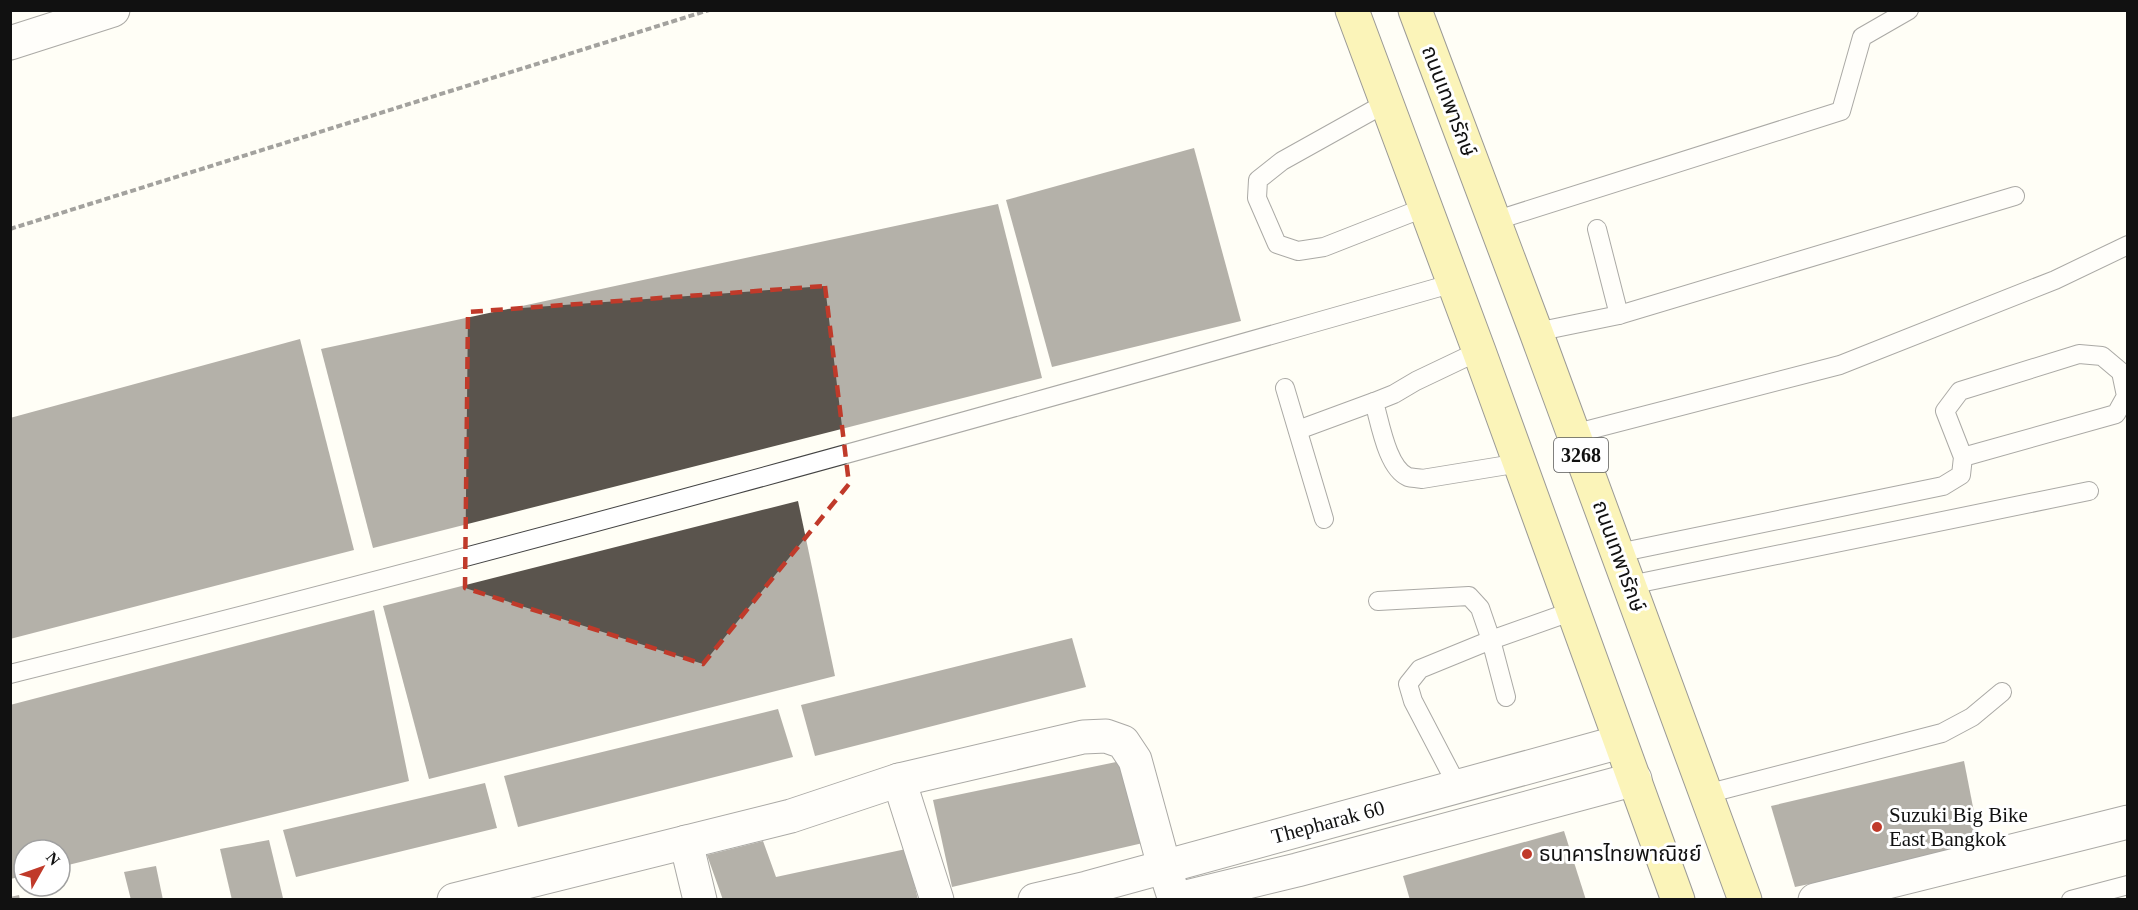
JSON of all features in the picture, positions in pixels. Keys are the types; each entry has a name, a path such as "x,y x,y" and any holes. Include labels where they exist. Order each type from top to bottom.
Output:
{"main road":[{"name":"3268","path":"1352,10 1479,351 1678,900"},
{"name":"ถนนเทพารักษ์","path":"1415,10 1745,900"}],"street":[{"path":"10,43 113,10"},
{"path":"463,898 791,816 899,780 1083,736 1106,736 1123,742 1136,760 1175,899"},
{"name":"Thepharak 60","path":"1035,900 1087,888 1620,742"},
{"name":"Thepharak 60","path":"1175,899 1297,870 1635,779"},
{"path":"899,780 937,900"},
{"path":"1815,900 2127,822"},
{"path":"1288,833 1297,870"},
{"path":"686,842 700,900"}],"lane":[{"path":"1494,220 1840,111 1862,37 1909,10"},
{"path":"1386,103 1282,161 1258,180 1257,198 1277,244 1298,251 1324,247 1426,207"},
{"path":"1536,332 1619,315 2015,196"},
{"path":"1597,229 1619,315"},
{"path":"1573,434 1839,365 2055,279 2127,245"},
{"path":"10,674 197,628 606,520 998,413 1454,283"},
{"path":"1298,430 1394,394 1479,351"},
{"path":"1618,553 1943,486 1961,476 1964,457 1945,411 1960,391 2079,354 2102,356 2121,372 2127,396 2116,414 1964,457"},
{"path":"1285,388 1324,519"},
{"path":"1374,402 1387,450 1395,465 1407,477 1422,479 1520,463"},
{"path":"1630,585 2089,491"},
{"path":"1378,601 1469,596 1480,608 1506,697"},
{"path":"1458,787 1413,701 1408,684 1420,669 1491,640 1573,611"},
{"path":"1706,794 1942,733 1972,717 2002,692"},
{"path":"2071,900 2127,885"}],"path":[{"path":"10,229 709,10"}],"highlighted area":[{"path":"825,286 849,484 703,664 465,588 468,312"}],"building":[{"path":"1194,148 1241,321 1052,367 1006,200"},
{"path":"998,204 1042,378 373,548 321,349"},
{"path":"300,339 354,550 10,639 10,418"},
{"path":"798,501 835,676 429,779 383,606"},
{"path":"374,610 409,781 72,864 72,838 12,838 12,879 10,879 10,705"},
{"path":"1072,638 1086,687 815,756 801,705"},
{"path":"778,709 793,757 518,827 504,776"},
{"path":"1121,761 1143,843 952,887 933,800"},
{"name":"Suzuki Big Bike East Bangkok","path":"1964,761 1981,848 1795,887 1771,806"},
{"path":"485,783 497,828 296,877 283,830"},
{"name":"ธนาคารไทยพาณิชย์","path":"1564,831 1586,900 1410,900 1403,876"},
{"path":"269,840 283,898 232,900 220,849"},
{"path":"763,841 776,877 906,849 918,900 723,900 707,855"},
{"path":"156,866 163,900 131,900 124,872"}],"place":[{"name":"Suzuki Big Bike East Bangkok","path":"1877,827"},
{"name":"ธนาคารไทยพาณิชย์","path":"1527,854"}]}
